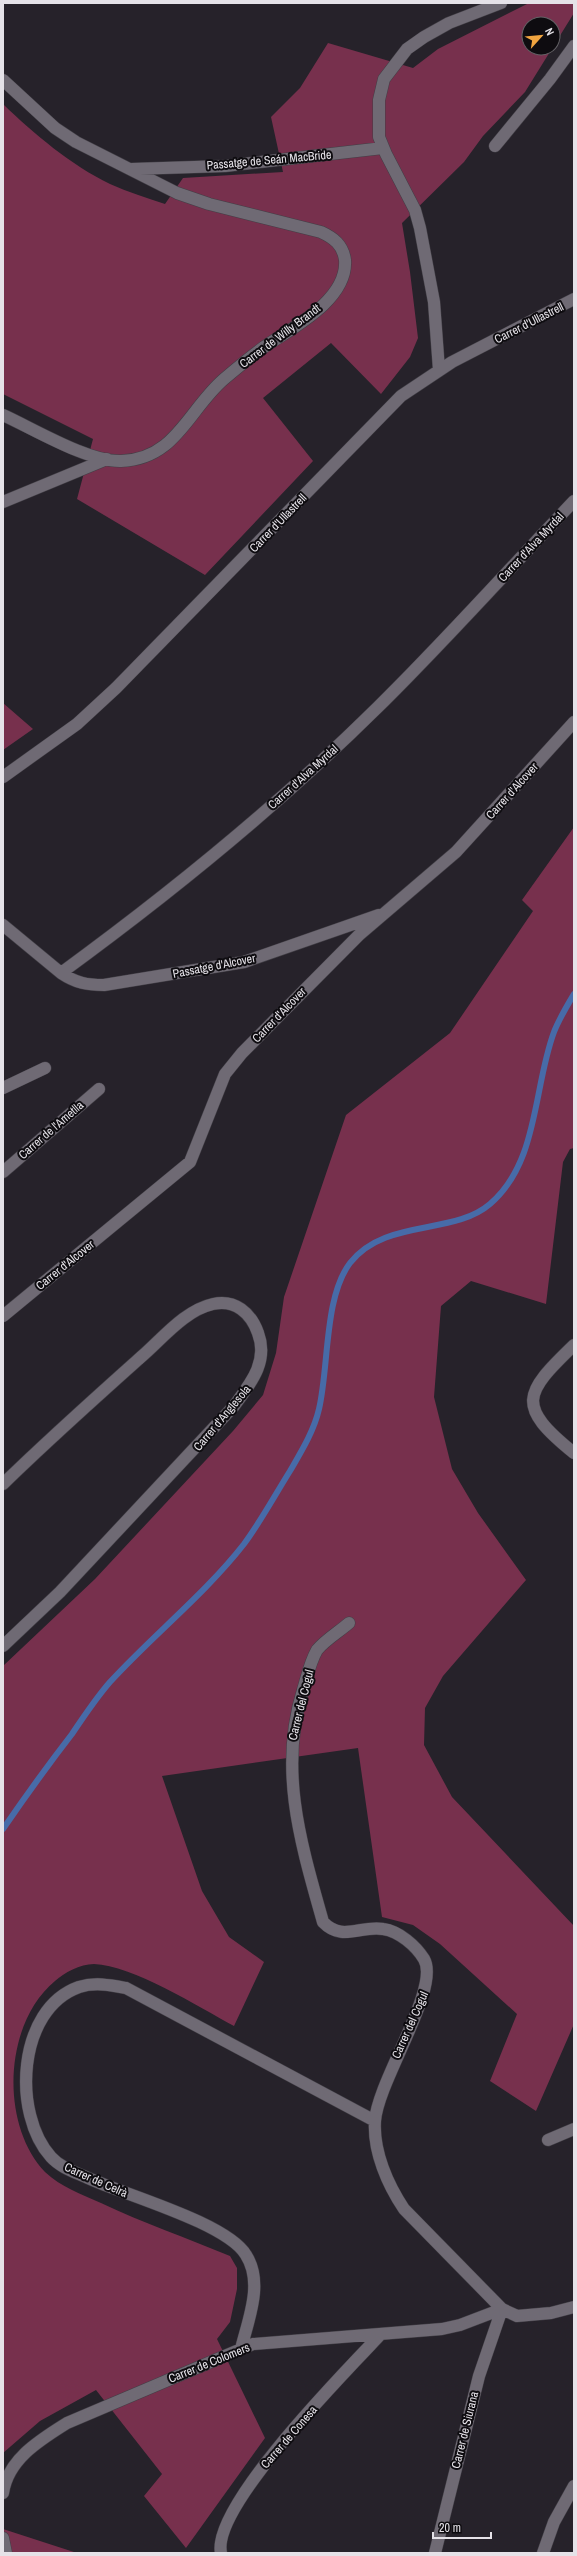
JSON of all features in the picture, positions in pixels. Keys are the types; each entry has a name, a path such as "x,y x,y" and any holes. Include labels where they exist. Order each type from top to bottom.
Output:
{"street":[{"path":"439,370 434,302 420,228 415,210 383,148 378,124 379,100 384,80 394,63 407,49 424,37 449,23 501,3"},
{"path":"494,146 550,79 574,46"},
{"name":"Carrer de Willy Brandt","path":"3,80 60,132 76,142 177,193 193,199 321,232 334,238 340,246 345,265 343,278 336,291 319,308 222,380 203,400 182,430 159,451 121,461 107,459 63,444 3,415"},
{"name":"Passatge de Seán MacBride","path":"130,169 225,166 383,148"},
{"name":"Carrer d'Ullastrell","path":"3,777 78,724 116,688 401,396 439,370 574,299"},
{"path":"3,502 107,459"},
{"name":"Carrer d'Alva Myrdal","path":"61,973 195,870 269,808 346,738 468,617 515,563 574,501"},
{"name":"Carrer d'Alcover","path":"3,1316 190,1162 204,1132 217,1091 234,1063 359,935 388,912 456,852 574,722"},
{"name":"Passatge d'Alcover","path":"61,973 75,982 88,985 104,985 244,962 388,912"},
{"path":"3,925 61,973"},
{"path":"3,1088 45,1068"},
{"name":"Carrer de l'Ametlla","path":"3,1172 99,1089"},
{"name":"Carrer d'Anglesola","path":"3,1484 67,1423 187,1317 212,1304 227,1302 238,1306 254,1322 261,1341 260,1363 254,1379 234,1406 71,1581 3,1646"},
{"path":"574,1345 538,1382 532,1395 533,1408 539,1421 574,1453"},
{"name":"Carrer del Cogul","path":"349,1623 318,1650 301,1694 292,1730 291,1748 295,1816 323,1922 331,1930 342,1932 383,1929 399,1935 412,1944 424,1960 428,1972 420,2006 389,2072 375,2121 377,2145 384,2168 393,2192 404,2209 502,2309 517,2316 551,2313 574,2307"},
{"name":"Carrer de Celrà","path":"241,2349 253,2303 254,2282 249,2261 238,2244 213,2228 62,2167 42,2145 33,2129 26,2082 29,2055 41,2021 49,2008 60,1998 78,1987 93,1984 126,1988 375,2121"},
{"path":"548,2140 574,2129"},
{"name":"Carrer de Colomers","path":"3,2493 5,2483 18,2460 43,2438 67,2423 253,2344 442,2329 468,2323 502,2309"},
{"name":"Carrer de Siurana","path":"435,2553 479,2376 502,2309"},
{"name":"Carrer de Conesa","path":"221,2553 220,2546 225,2526 253,2479 285,2438 381,2334"},
{"path":"543,2553 554,2522 574,2486"},
{"path":"3,2538 6,2553"}],"shaded area":[{"path":"529,3 574,3 574,13 561,34 561,16 521,16 521,56 547,56 525,92 483,136 464,162 402,223 418,338 410,357 381,394 331,343 263,398 313,461 205,575 77,499 93,439 3,394 3,104 40,137 81,168 110,184 165,204 183,178 283,172 271,117 300,88 328,43 413,68 438,49"},
{"path":"3,703 33,729 3,750"},
{"path":"574,827 574,1148 570,1149 563,1162 546,1304 471,1281 441,1306 434,1397 452,1469 478,1513 526,1580 443,1676 425,1708 424,1745 452,1797 574,1926 574,2024 536,2111 490,2081 517,2014 440,1944 413,1925 382,1917 358,1748 162,1776 202,1891 229,1937 264,1962 234,2026 146,1979 127,1971 109,1966 89,1964 78,1967 63,1975 55,1981 38,2000 25,2022 17,2048 14,2075 15,2102 20,2128 30,2152 45,2172 64,2186 79,2193 133,2217 230,2256 237,2268 237,2289 230,2322 217,2339 265,2438 186,2548 144,2496 162,2474 96,2390 40,2421 3,2453 3,1666 95,1579 233,1431 263,1395 276,1353 284,1297 346,1115 450,1033 533,911 522,900"},
{"path":"3,2529 77,2553 3,2553"}],"waterway":[{"path":"3,1829 105,1688 213,1580 244,1544 268,1508 303,1449 317,1417 322,1392 331,1313 342,1277 350,1263 365,1249 381,1239 400,1233 439,1225 475,1214 490,1204 506,1187 518,1167 526,1146 547,1054 554,1032 574,994"}]}
